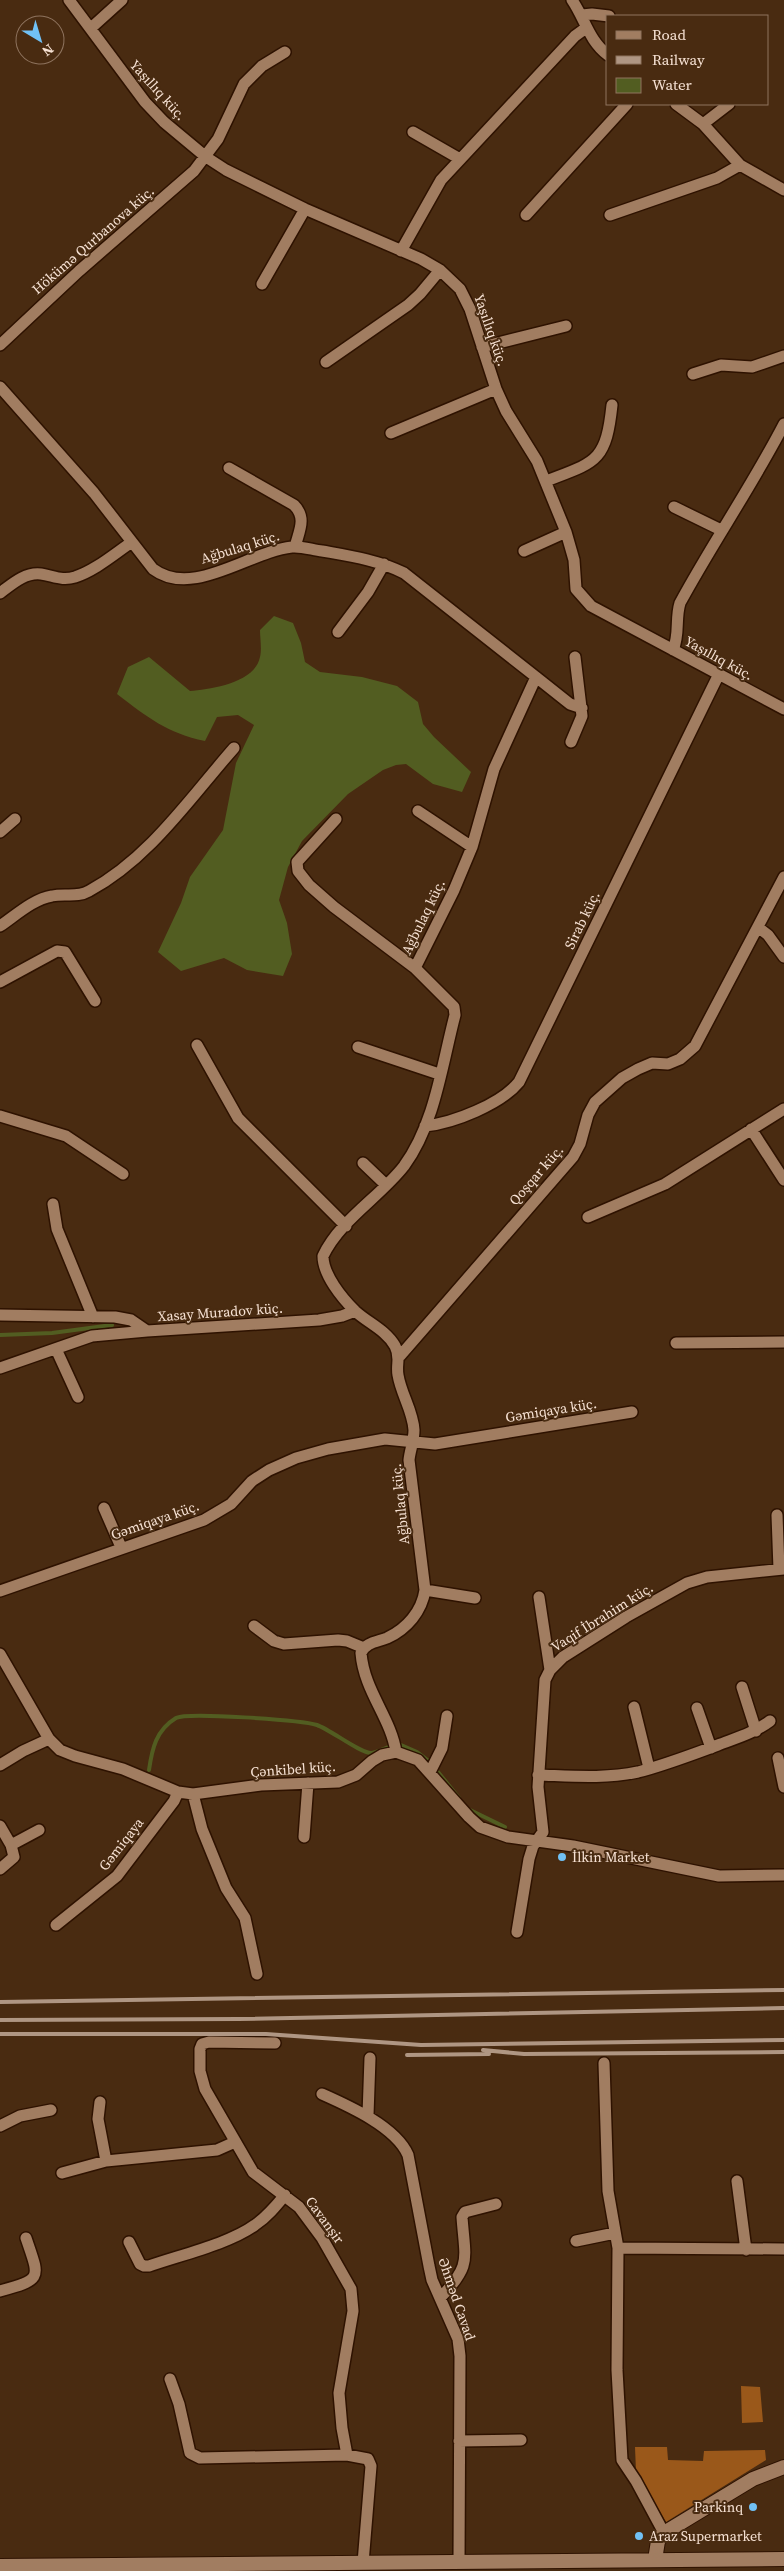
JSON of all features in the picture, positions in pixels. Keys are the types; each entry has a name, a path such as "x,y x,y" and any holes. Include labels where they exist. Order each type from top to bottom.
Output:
{"street":[{"name":"Yaşıllıq küç.","path":"69,0 145,102 164,122 206,157 226,170 305,209 440,270 451,279 465,297 496,389 546,481 566,532 574,560 576,589 581,596 591,606 784,710"},
{"path":"91,28 122,0"},
{"path":"572,0 582,16 592,39 606,53"},
{"path":"582,16 592,14 606,16"},
{"path":"401,251 441,180 575,36 586,28"},
{"name":"Hökümə Qurbanova küç.","path":"0,345 79,271 194,172 218,139 244,84 262,66 285,52"},
{"path":"526,215 626,105"},
{"path":"677,105 703,124 740,165 784,190"},
{"path":"703,124 728,105"},
{"path":"414,132 460,159"},
{"path":"610,215 716,178 740,165"},
{"path":"262,284 305,209"},
{"path":"326,362 408,305 440,270"},
{"path":"482,347 566,326"},
{"path":"693,374 721,364 752,367 784,356"},
{"name":"Ağbulaq küç.","path":"0,386 94,494 153,569 162,576 174,579 225,570 281,548 295,547 384,564 404,573 536,677 494,769 472,847 454,890 415,968 454,1007 454,1015 440,1074 425,1126 408,1160 327,1248 323,1264 331,1280 355,1311 395,1345 400,1356 398,1376 412,1421 413,1441 410,1460 425,1590 424,1599 413,1619 388,1638 364,1648"},
{"path":"391,433 496,389"},
{"path":"546,481 583,466 595,458 603,449 609,436 612,406"},
{"path":"672,650 677,641 677,613 680,603 721,530 754,479 784,424"},
{"path":"229,468 294,505 300,511 302,518 295,547"},
{"path":"674,507 721,530"},
{"path":"524,551 566,532"},
{"path":"0,593 29,575 40,574 62,580 87,572 132,542"},
{"path":"338,632 368,592 384,564"},
{"path":"572,742 582,716 575,657"},
{"name":"Sirab küç.","path":"425,1126 436,1125 495,1103 510,1093 519,1082 718,676"},
{"path":"536,677 570,704 582,708"},
{"path":"0,926 40,900 53,896 76,896 88,892 116,874 151,843 234,748"},
{"path":"418,810 472,847"},
{"path":"0,832 15,819"},
{"path":"336,819 297,862 298,872 309,885 334,907 415,968"},
{"name":"Qoşqar küç.","path":"400,1356 573,1157 580,1144 588,1115 595,1102 622,1078 638,1069 652,1063 668,1064 688,1054 759,928 784,877"},
{"path":"759,928 768,934 784,957"},
{"path":"0,982 57,951 65,952 95,1001"},
{"path":"197,1045 238,1118 346,1226"},
{"path":"358,1046 440,1074"},
{"path":"588,1217 665,1184 784,1109"},
{"path":"0,1116 66,1136 122,1174"},
{"path":"751,1129 784,1180"},
{"path":"363,1163 386,1185"},
{"path":"53,1204 57,1229 93,1317"},
{"name":"Xasay Muradov küç.","path":"0,1315 115,1317 131,1320 147,1331 319,1320 342,1316 355,1311"},
{"path":"0,1368 92,1336 147,1331"},
{"path":"676,1343 784,1342"},
{"path":"56,1349 78,1397"},
{"name":"Gəmiqaya küç.","path":"0,1591 121,1547 204,1520 231,1504 252,1480 296,1458 328,1449 385,1439 435,1444 632,1412"},
{"path":"104,1508 121,1547"},
{"path":"777,1515 782,1569"},
{"name":"Vaqif İbrahim küç.","path":"517,1932 529,1858 543,1832 538,1794 538,1775 545,1680 550,1670 562,1657 626,1617 687,1584 706,1577 782,1569"},
{"path":"425,1590 475,1598"},
{"path":"539,1597 550,1670"},
{"path":"254,1626 274,1641 284,1644 338,1640 347,1641 364,1648 362,1660 367,1684 394,1741 396,1752 411,1756 430,1772 480,1827 508,1837 573,1846 719,1876 784,1875"},
{"name":"Çənkibel küç.","path":"0,1654 48,1740 68,1753 123,1769 178,1792 193,1794 261,1785 348,1780 382,1755 396,1752"},
{"path":"742,1687 756,1731"},
{"path":"634,1707 649,1768"},
{"path":"697,1708 711,1748"},
{"path":"430,1772 442,1748 447,1716"},
{"path":"538,1775 580,1777 636,1772 711,1748 756,1731 770,1721"},
{"path":"0,1765 23,1750 48,1740"},
{"path":"778,1758 784,1787"},
{"path":"304,1837 308,1783"},
{"name":"Gəmiqaya","path":"56,1925 117,1876 174,1801 178,1792"},
{"path":"193,1794 202,1829 226,1888 245,1918 257,1974"},
{"path":"0,1826 11,1845 14,1857 0,1869"},
{"path":"11,1845 39,1830"},
{"name":"Cavanşir","path":"275,2043 209,2042 202,2044 200,2049 200,2071 206,2089 253,2172 260,2180 285,2195 299,2207 322,2238 351,2289 354,2312 339,2393 342,2428 347,2455"},
{"path":"368,2115 370,2058"},
{"path":"604,2063 608,2191 618,2248 617,2370 622,2460 636,2481 664,2533"},
{"name":"Əhməd Cavad","path":"322,2094 368,2115 374,2122 397,2139 408,2155 429,2266 440,2298 458,2339 460,2356 459,2562"},
{"path":"100,2102 98,2119 106,2161"},
{"path":"0,2126 20,2116 51,2110"},
{"path":"62,2173 106,2161 217,2150 235,2142"},
{"path":"737,2181 746,2250"},
{"path":"129,2242 140,2264 149,2266 215,2244 253,2227 266,2217 285,2195"},
{"path":"440,2298 462,2274 465,2265 462,2217 465,2212 496,2204"},
{"path":"576,2241 614,2233"},
{"path":"0,2291 29,2283 35,2276 37,2269 26,2238"},
{"path":"618,2248 784,2249"},
{"path":"170,2379 179,2404 190,2452 200,2458 347,2455 368,2459 371,2466 363,2563"},
{"path":"459,2440 521,2440"},
{"path":"655,2560 658,2542 664,2533 753,2479 784,2467"},
{"path":"0,2566 784,2559"}],"shaded area":[{"path":"741,2386 760,2387 763,2422 742,2423"},
{"path":"635,2447 667,2447 668,2460 703,2461 704,2451 765,2450 766,2460 666,2522 636,2472"}],"water":[{"path":"274,616 293,623 301,643 305,662 320,672 362,677 397,686 418,702 423,724 471,772 462,792 433,784 406,764 396,765 383,770 348,794 302,841 288,867 279,900 287,923 292,954 283,976 247,970 224,958 181,971 158,952 181,903 190,877 223,830 236,763 254,725 238,715 217,717 205,741 168,729 117,694 128,667 149,657 190,691 220,686 241,679 256,666 261,654 260,630"}],"waterway":[{"path":"0,1335 52,1333 112,1325"},
{"path":"149,1770 159,1734 176,1718 185,1716 245,1717 307,1723 317,1725 366,1752 373,1753 389,1747"},
{"path":"401,1745 417,1752 430,1762"},
{"path":"438,1772 459,1798"},
{"path":"468,1809 505,1827"}],"railway":[{"path":"0,2002 784,1990"},
{"path":"0,2020 238,2019 784,2008"},
{"path":"0,2034 266,2034 421,2045 784,2040"},
{"path":"483,2050 524,2054 784,2052"},
{"path":"407,2055 489,2054"}],"place":[{"name":"İlkin Market","path":"562,1857"},
{"name":"Parkinq","path":"753,2507"},
{"name":"Araz Supermarket","path":"639,2536"}]}
